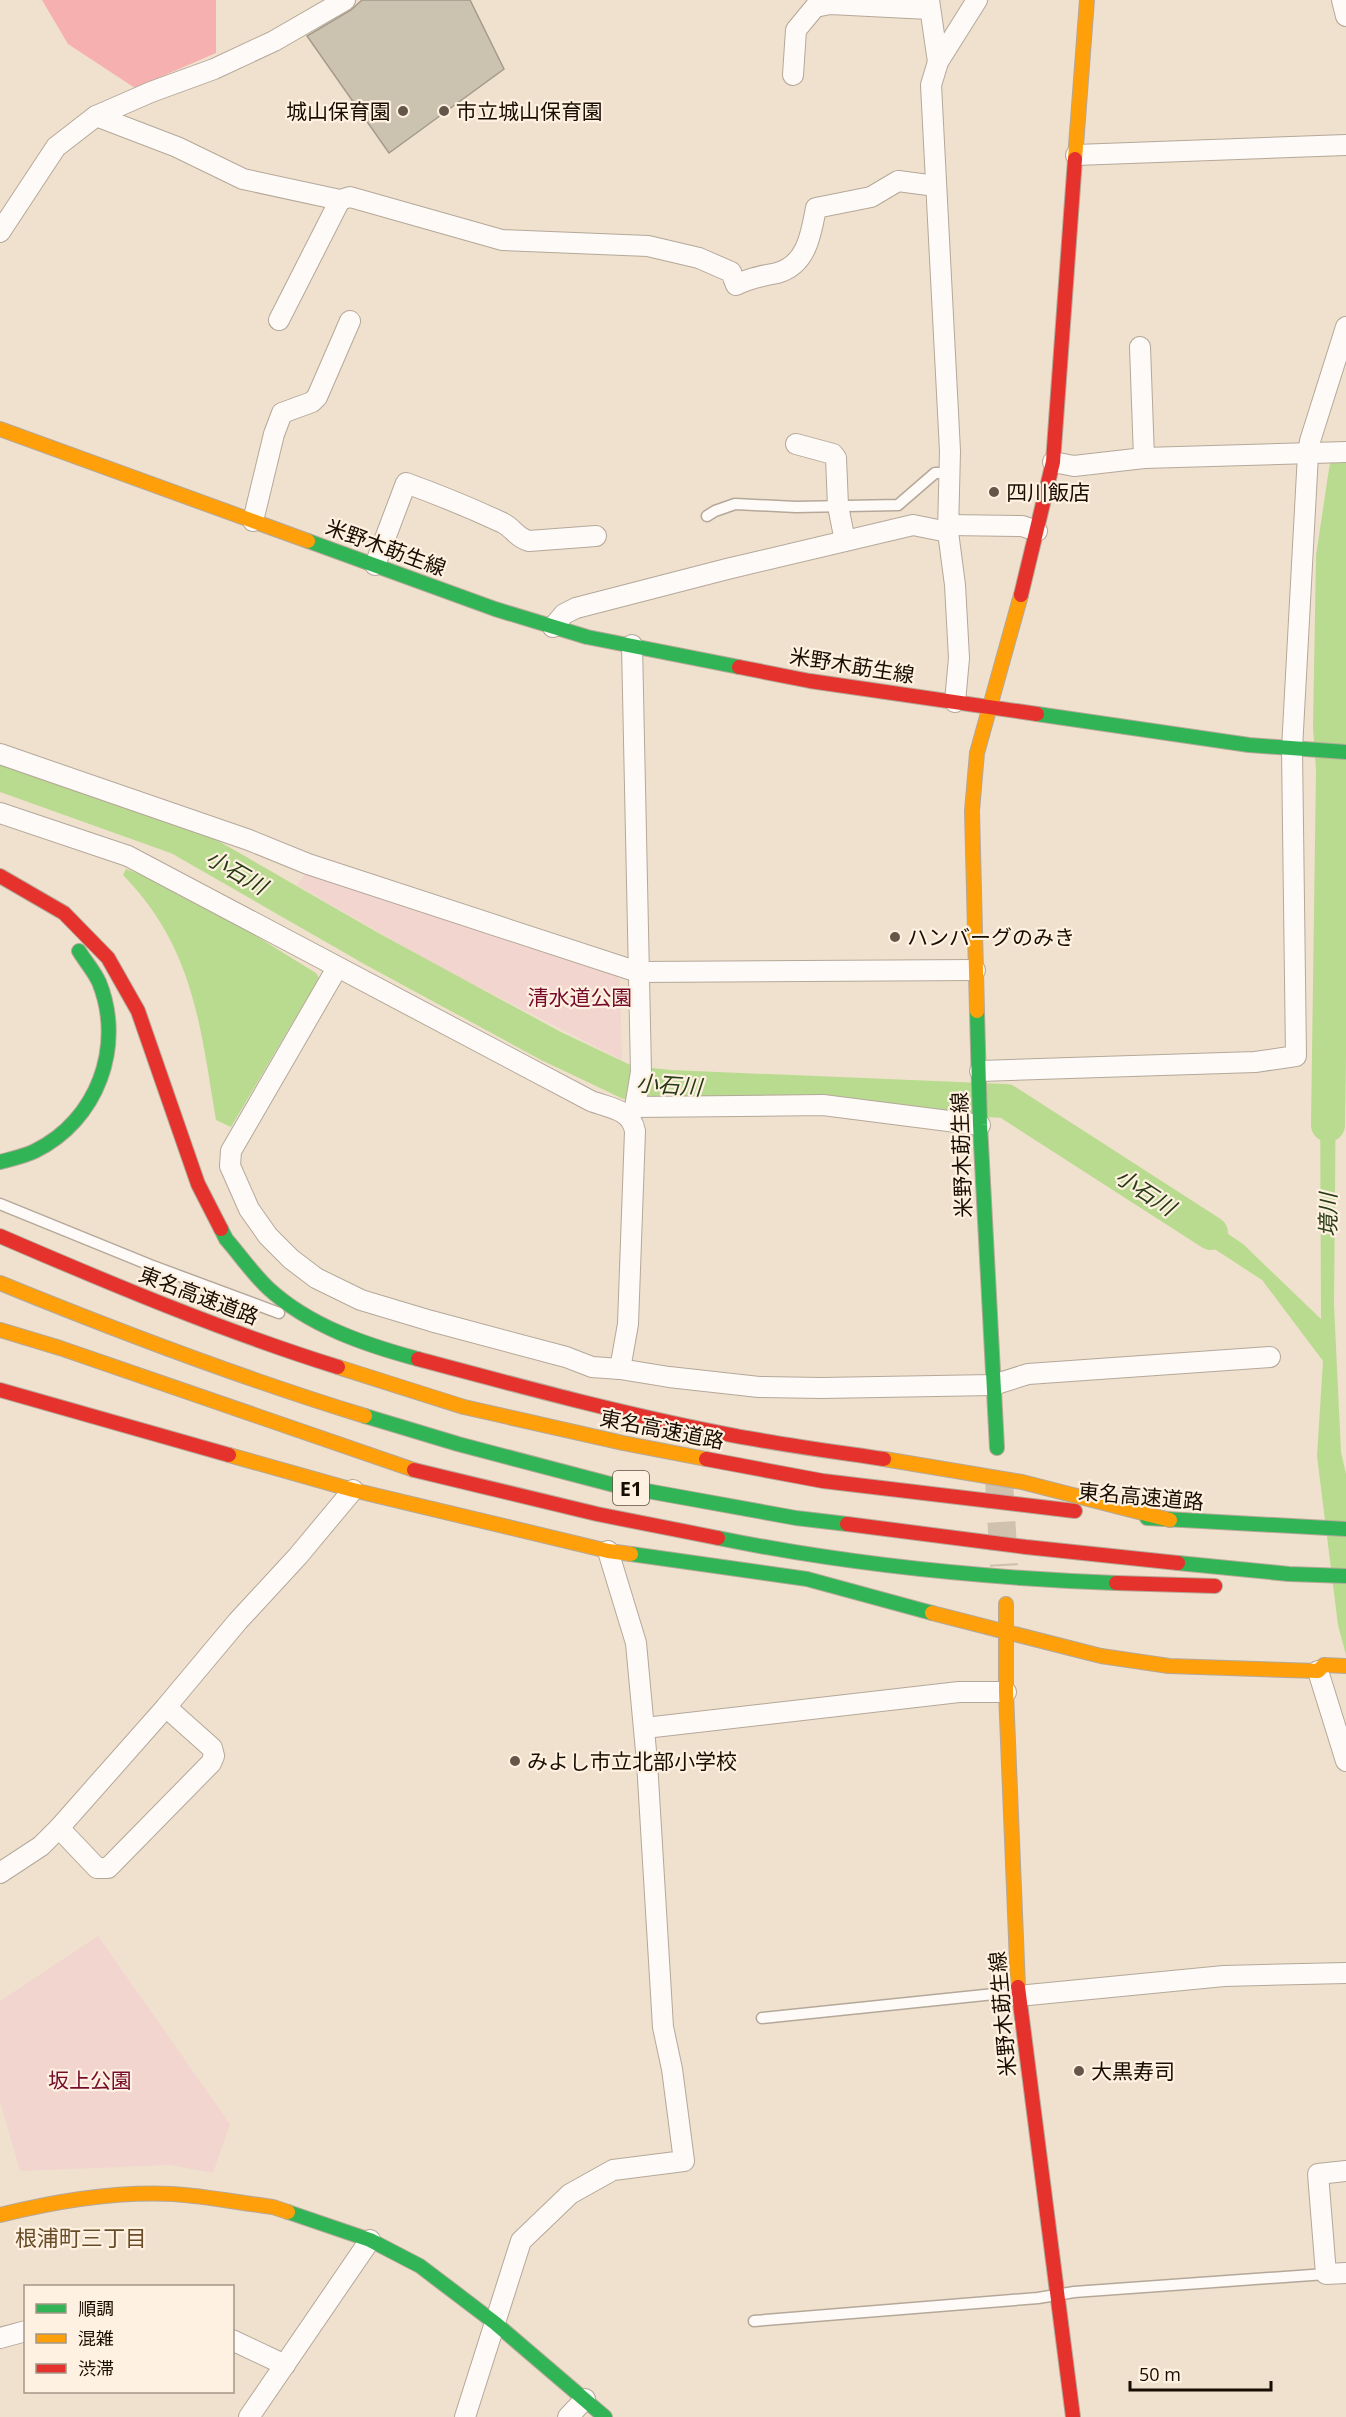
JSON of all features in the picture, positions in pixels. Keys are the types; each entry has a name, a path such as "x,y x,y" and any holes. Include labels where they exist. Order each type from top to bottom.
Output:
{"main road":[{"path":"1087,0 1053,462 1010,643 991,706 1142,731 1292,749 1346,752"},
{"name":"米野木莇生線","path":"0,429 495,609 553,627 810,681 991,706 977,753 972,811 980,1124 997,1448"},
{"path":"0,876 53,903 86,932 106,956 127,987 140,1012 162,1070 197,1182 220,1227 234,1250 269,1288 289,1305 327,1328 407,1356 494,1380 710,1430 1022,1482 1170,1520"},
{"path":"10,899 37,913"},
{"path":"0,1162 33,1152 53,1141 75,1123 91,1102 103,1078 110,1052 111,1025 97,978 72,942"},
{"name":"東名高速道路","path":"0,1236 141,1297 284,1350 464,1407 623,1443 823,1481 1027,1507 1170,1520 1346,1529"},
{"name":"E1","path":"0,1283 129,1335 286,1392 458,1444 614,1485 796,1518 1286,1583 1346,1576"},
{"path":"0,1330 60,1348 429,1475 597,1514 757,1546 959,1574 1033,1580 1234,1586"},
{"path":"0,1390 353,1490 608,1551 807,1580 1007,1634 1101,1656 1169,1666 1321,1668 1346,1666"},
{"path":"1286,1583 1346,1590"},
{"name":"米野木莇生線","path":"1006,1604 1006,1692 1018,1996 1073,2417"},
{"path":"0,2215 49,2203 108,2196 172,2194 273,2207 370,2240 420,2266 495,2323 604,2417"}],"street":[{"path":"0,232 56,147 96,116 151,92 214,69 273,40 345,0"},
{"path":"955,702 959,658 955,585 948,528 949,472 931,85 938,62 977,0"},
{"path":"1342,0 1346,16"},
{"path":"793,75 796,30 815,7 830,4 929,4 938,62"},
{"path":"96,116 177,147 243,179 340,200 350,197 502,240 648,246 710,263 731,272 735,285 747,279 780,272 801,258 808,246 816,208 871,197 898,181 936,186"},
{"path":"1076,155 1346,144"},
{"path":"279,320 340,200"},
{"path":"253,520 274,434 282,412 312,402 317,397 350,321"},
{"path":"980,1075 1255,1062 1296,1056 1292,749 1312,453 1310,441 1346,327"},
{"path":"1140,346 1144,458"},
{"path":"796,444 833,454 836,458 838,506 845,541"},
{"path":"1053,462 1074,466 1144,458 1346,452"},
{"path":"375,565 406,483 506,524 521,539 529,541 596,536"},
{"path":"553,627 564,614 576,608 913,525 948,528 1022,526 1036,531"},
{"path":"620,1369 629,1312 634,1106 641,1072 632,645"},
{"path":"0,754 249,840 309,864 638,972 975,970"},
{"path":"0,813 128,856 591,1101 622,1111 634,1106 823,1105 980,1124"},
{"path":"337,968 231,1151 230,1166 249,1209 268,1236 291,1259 316,1278 361,1300 566,1357 592,1367 759,1387 993,1385 1028,1374 1270,1357"},
{"path":"0,1874 41,1846 59,1827 353,1490"},
{"path":"465,2417 521,2241 570,2194 613,2170 684,2161 672,2069 663,2026 645,1728 636,1643 608,1551"},
{"path":"1321,1668 1346,1761"},
{"path":"645,1728 959,1692 1006,1692"},
{"path":"59,1827 97,1868 108,1868 211,1763 214,1756 212,1748 166,1707"},
{"path":"1018,1996 1224,1976 1346,1973"},
{"path":"1346,2171 1318,2174 1326,2274 1346,2273"},
{"path":"249,2417 370,2240"},
{"path":"0,2338 24,2332"},
{"path":"234,2341 285,2365"},
{"path":"568,2417 585,2399"}],"lane":[{"path":"707,516 735,504 796,507 898,505 935,473 949,472"},
{"path":"0,1204 238,1298 327,1328"},
{"path":"0,1320 60,1348"},
{"path":"762,2018 1004,1993 1018,1996"},
{"path":"754,2321 1086,2291 1326,2274"}],"green space":[{"name":"清水道公園","path":"308,870 614,969 620,981 622,1060 439,967 297,885"},
{"name":"坂上公園","path":"98,1936 230,2124 213,2173 170,2165 20,2171 0,2101 0,2001"}],"shaded area":[{"path":"42,0 216,0 216,53 135,88 68,44"}],"water":[{"path":"126,869 200,903 316,973 319,978 231,1127 216,1120 198,1020 179,960 165,931 147,903 123,875"},
{"path":"1336,1077 1334,1305 1341,1452 1346,1474 1346,1655 1338,1625 1317,1456 1323,1361 1262,1280 1167,1218 1176,1199 1243,1244 1321,1319 1320,1078"}],"building":[{"name":"城山保育園","path":"362,0 470,0 504,69 389,153 307,36 351,10"}],"waterway":[{"name":"境川","path":"1328,1125 1333,770 1330,727 1333,557 1346,470"},
{"name":"小石川","path":"0,774 179,838 374,950 551,1046 629,1083 670,1087 1006,1101 1211,1233"}],"tunnel":[{"path":"999,1480 1004,1566"}],"traffic: fast":[{"path":"308,541 495,609 587,637 739,667"},
{"path":"1037,714 1249,745 1346,752"},
{"path":"0,1162 31,1153 57,1138 75,1121 89,1101 100,1079 107,1056 109,1031 106,1006 99,982 79,951"},
{"path":"977,1011 980,1125 997,1448"},
{"path":"221,1229 226,1239 262,1283 301,1313 358,1340 418,1359"},
{"path":"365,1416 458,1444 614,1485 796,1518 847,1524"},
{"path":"1147,1518 1346,1529"},
{"path":"718,1538 817,1556 916,1569 1016,1578 1116,1583"},
{"path":"631,1554 807,1579 932,1613"},
{"path":"1178,1563 1289,1574 1346,1576"},
{"path":"288,2212 370,2240 420,2266 495,2323 605,2417"}],"traffic: slow":[{"path":"1075,159 1087,0"},
{"path":"0,429 308,541"},
{"path":"977,1011 972,811 977,753 1021,595"},
{"path":"0,1283 181,1354 365,1416"},
{"path":"0,1330 60,1348 414,1470"},
{"path":"338,1367 464,1407 706,1459"},
{"path":"229,1455 353,1490 608,1551 631,1554"},
{"path":"884,1459 1022,1482 1170,1520"},
{"path":"1006,1604 1006,1692 1018,1987"},
{"path":"932,1613 1101,1656 1169,1666 1318,1671 1324,1665 1346,1666"},
{"path":"0,2215 86,2198 151,2193 210,2198 273,2207 288,2212"}],"traffic: jam":[{"path":"1021,595 1053,462 1075,159"},
{"path":"739,667 810,681 1037,714"},
{"path":"0,876 64,913 108,958 138,1011 198,1184 221,1229"},
{"path":"0,1236 168,1306 338,1367"},
{"path":"418,1359 645,1417 762,1441 884,1459"},
{"path":"0,1390 229,1455"},
{"path":"706,1459 823,1481 1075,1511"},
{"path":"414,1470 597,1514 718,1538"},
{"path":"847,1524 1026,1547 1178,1563"},
{"path":"1116,1583 1215,1586"},
{"path":"1018,1987 1073,2417"}],"place":[{"name":"城山保育園","path":"403,111"},
{"name":"市立城山保育園","path":"444,111"},
{"name":"四川飯店","path":"994,492"},
{"name":"ハンバーグのみき","path":"895,937"},
{"name":"みよし市立北部小学校","path":"515,1761"},
{"name":"大黒寿司","path":"1079,2071"}],"district":[{"name":"根浦町三丁目","path":"81,2237"}]}
